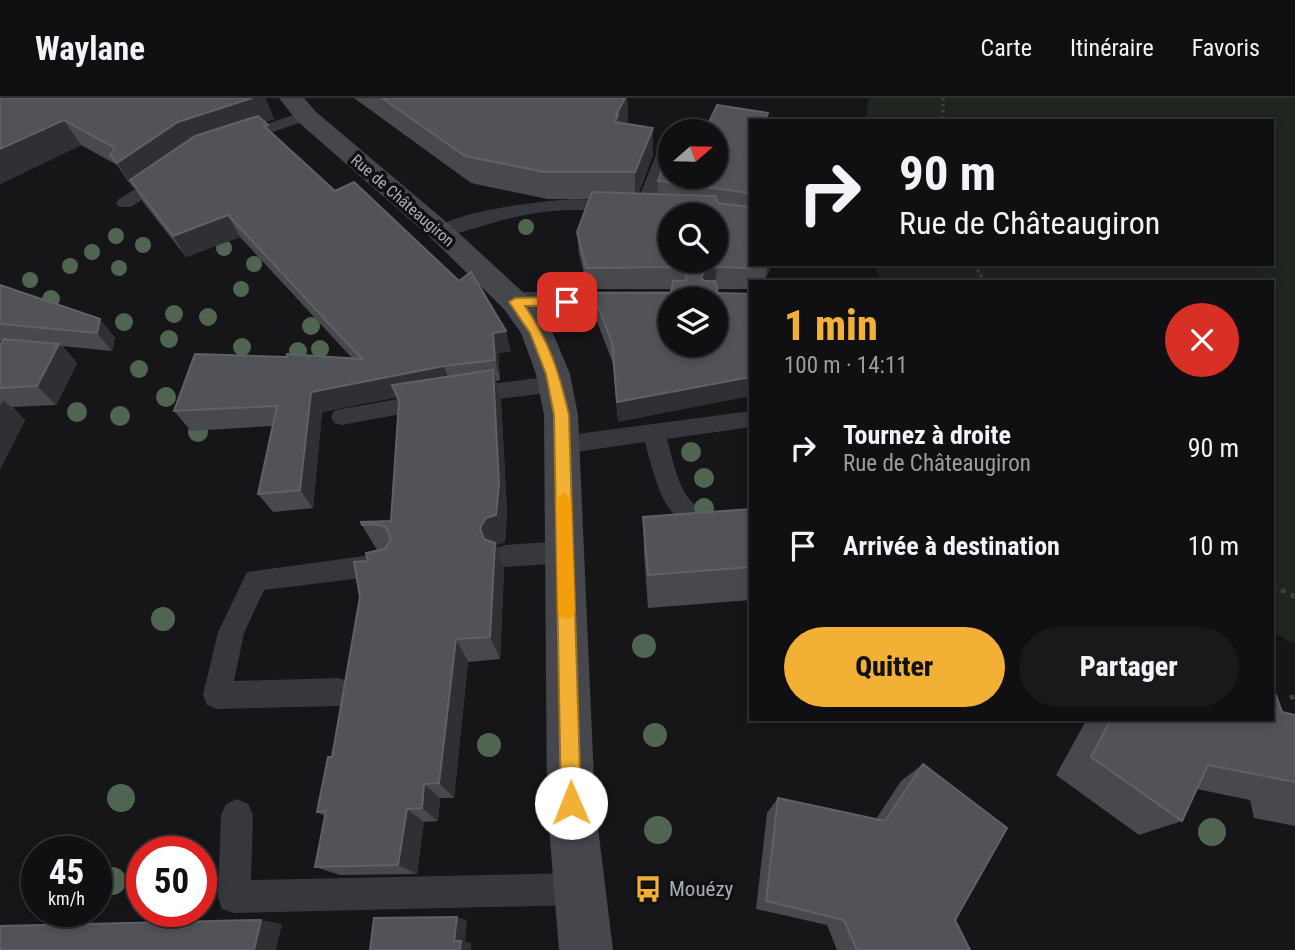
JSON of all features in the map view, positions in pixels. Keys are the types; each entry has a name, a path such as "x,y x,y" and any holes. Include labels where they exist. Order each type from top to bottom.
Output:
{"main road":[{"name":"Rue de Châteaugiron","path":"298,107 515,302 536,331 555,384 561,415 571,803 586,950"}],"street":[{"path":"515,302 658,301"}],"lane":[{"path":"223,144 298,107"},
{"path":"125,203 178,166"},
{"path":"644,207 658,171"},
{"path":"440,232 488,214 546,205 658,209"},
{"path":"342,417 451,397 555,384"},
{"path":"562,445 749,419"},
{"path":"654,432 675,498 690,517 711,523 749,521"},
{"path":"505,556 565,551"},
{"path":"340,692 217,695 231,632 256,580 391,564"},
{"path":"237,815 233,897 580,888"}],"path":[{"path":"943,98 943,119"},
{"path":"1274,586 1295,597"}],"shaded area":[{"path":"869,98 1295,98 1295,644 1274,633 1274,280 881,280 875,266 1274,266 1274,119 865,119"}],"building":[{"path":"0,98 252,98 178,122 117,163 110,155 115,148 64,120 0,149"},
{"path":"382,98 625,98 615,122 653,128 635,172 544,172 465,156"},
{"path":"717,105 768,113 766,119 749,119 749,193 720,189 728,189 728,119 711,119"},
{"path":"258,116 268,125 264,126 335,191 354,182 459,281 471,272 506,331 493,333 495,360 444,366 311,392 300,490 258,494 277,406 174,411 195,354 287,357 287,354 362,359 228,215 173,236 130,180 195,136"},
{"path":"592,192 715,196 718,203 658,203 658,267 586,268 577,232"},
{"path":"728,204 749,207 750,268 728,267"},
{"path":"685,273 704,273 701,277 704,281 715,281 716,287 672,287 673,281 685,281 687,277"},
{"path":"0,285 100,319 97,333 0,324"},
{"path":"593,293 658,293 658,357 728,357 728,293 749,294 749,377 617,402 612,343"},
{"path":"4,339 59,344 37,386 0,388 0,345"},
{"path":"493,370 499,484 496,515 486,518 480,528 484,539 495,543 490,637 456,639 439,783 424,784 422,808 407,809 398,865 315,867 326,811 317,812 328,757 332,757 360,597 354,562 368,561 366,553 385,549 391,539 386,527 362,525 361,522 391,521 399,401 392,385"},
{"path":"749,509 749,567 648,575 643,517"},
{"path":"1274,694 1282,712 1295,715 1295,782 1208,765 1182,821 1091,757 1110,721 1274,721"},
{"path":"923,764 1007,828 955,920 970,950 857,950 844,920 766,901 778,798 885,821"},
{"path":"457,917 454,941 461,941 460,950 370,950 374,918"},
{"path":"261,920 254,950 0,950 0,926 112,927 112,923 126,923 126,927 217,927 217,921"}],"slow traffic":[{"path":"564,499 566,611"}],"place":[{"name":"Mouézy","path":"648,889"}],"route":[{"path":"567,302 515,302 536,331 553,374 561,415 571,803"}]}
